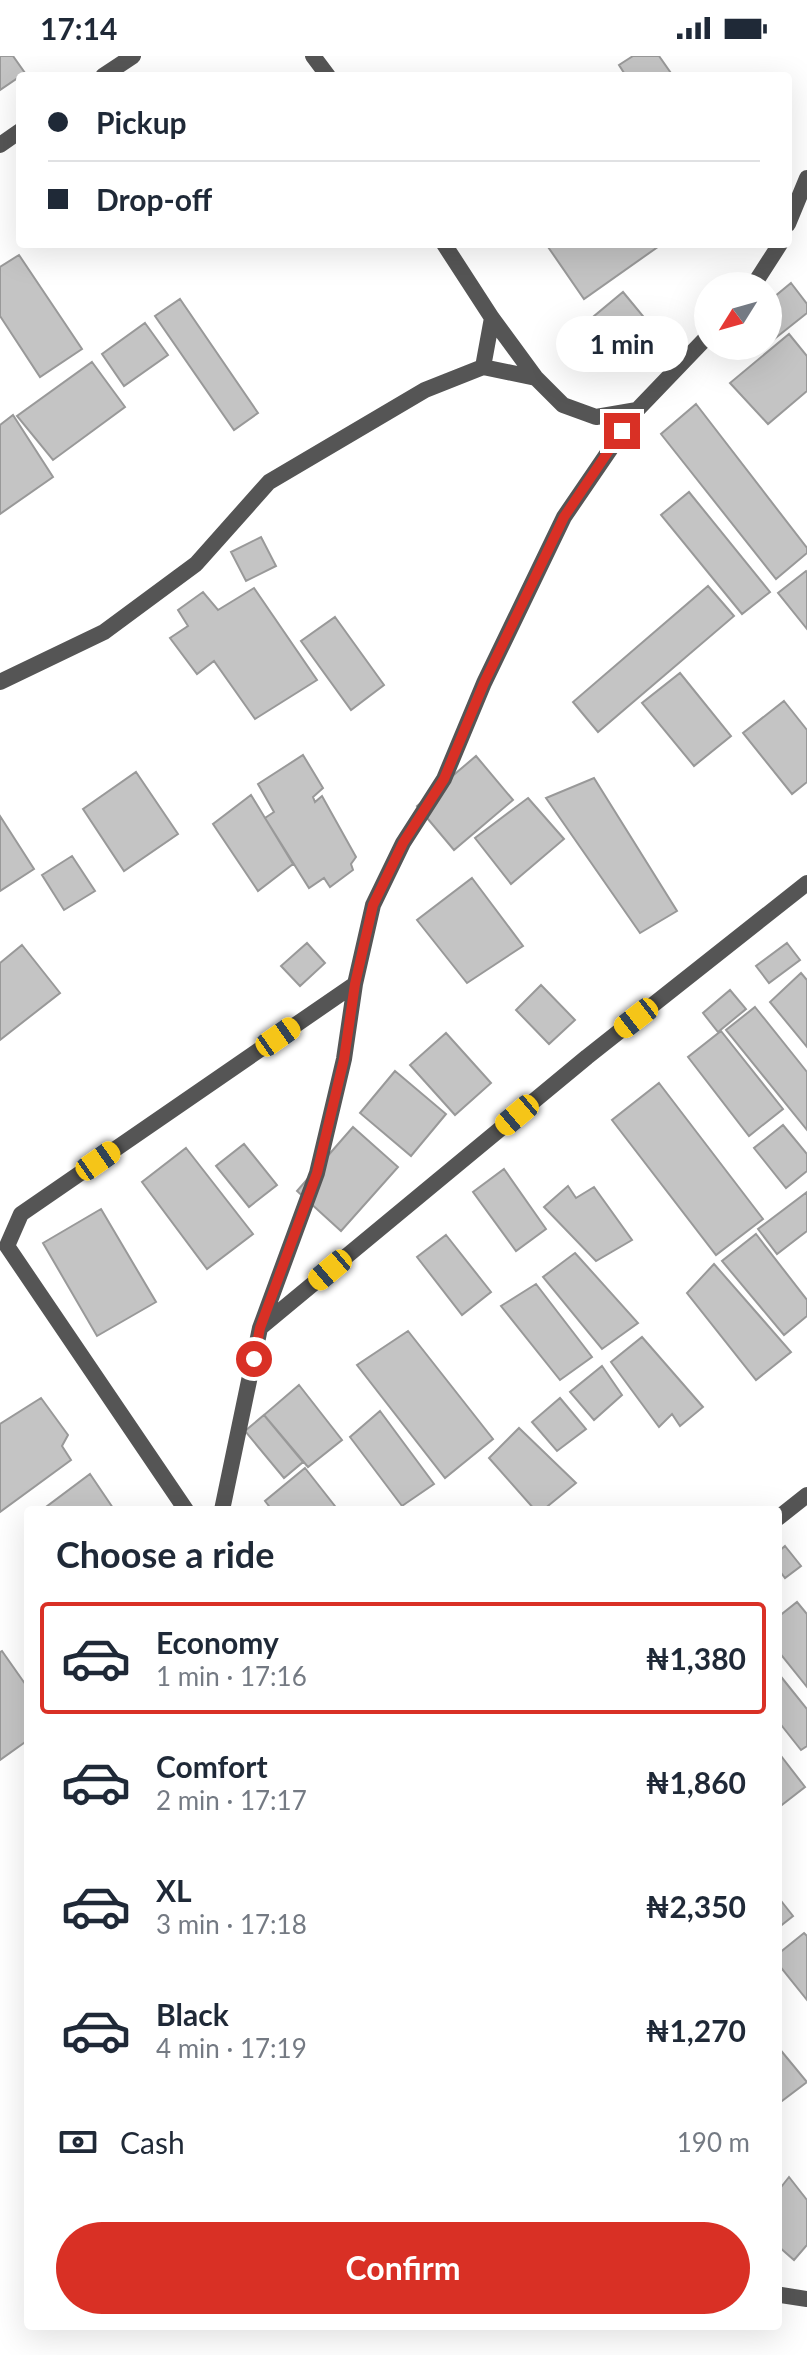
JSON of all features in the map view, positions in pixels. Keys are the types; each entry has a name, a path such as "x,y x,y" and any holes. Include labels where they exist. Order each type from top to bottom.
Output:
{"street":[{"path":"109,72 133,56"},
{"path":"792,214 807,178"},
{"path":"447,248 536,378 563,405 596,417 637,410"},
{"path":"762,272 777,248"},
{"path":"483,367 492,318"},
{"path":"223,1506 260,1328 317,1173 344,1059 355,984 373,905 397,856 444,779 484,683 564,517 637,410 694,351"},
{"path":"0,682 116,623 196,564 269,482 425,390 483,367 536,378"},
{"path":"260,1328 587,1057 807,883"},
{"path":"0,1228 355,984"},
{"path":"21,1214 7,1246 183,1506"},
{"path":"782,1515 807,1495"},
{"path":"782,2295 807,2299"}],"building":[{"path":"0,56 13,56 24,72 16,72 16,79 0,90"},
{"path":"633,56 659,56 670,72 623,72 619,65"},
{"path":"549,248 656,248 584,299"},
{"path":"19,255 82,349 40,377 0,316 0,267"},
{"path":"791,283 807,304 807,313 782,333 782,290"},
{"path":"623,292 652,327 604,367 575,332"},
{"path":"180,299 258,413 234,430 155,316"},
{"path":"145,323 168,355 124,386 102,354"},
{"path":"789,334 807,356 807,391 768,424 730,383 758,360 782,360 782,340"},
{"path":"92,362 125,407 53,460 17,416"},
{"path":"696,404 807,548 807,553 776,579 661,434"},
{"path":"13,415 53,477 0,514 0,425"},
{"path":"689,492 770,592 742,614 661,515"},
{"path":"261,537 276,566 246,581 231,552"},
{"path":"807,572 807,629 778,593"},
{"path":"708,586 734,616 598,732 573,702"},
{"path":"254,588 317,680 255,719 214,661 197,674 170,638 188,626 178,610 203,592 218,610"},
{"path":"335,617 384,685 351,710 301,641"},
{"path":"680,673 731,736 694,766 642,703"},
{"path":"784,701 807,730 807,782 792,794 743,733"},
{"path":"303,755 323,788 313,797 315,802 322,796 356,857 351,864 353,870 330,887 324,878 309,888 265,818 274,812 258,784"},
{"path":"476,756 513,800 454,850 417,806"},
{"path":"136,772 178,834 124,871 83,809"},
{"path":"594,778 677,911 640,933 546,798"},
{"path":"251,795 293,864 258,891 213,824"},
{"path":"528,798 564,839 511,884 475,838"},
{"path":"0,816 34,869 0,891"},
{"path":"72,856 95,891 64,910 42,875"},
{"path":"472,878 523,946 467,983 417,920"},
{"path":"307,943 325,963 300,986 281,966"},
{"path":"787,943 800,960 769,983 756,966"},
{"path":"22,945 60,993 0,1040 0,963"},
{"path":"801,973 807,980 807,1047 770,1002"},
{"path":"541,985 575,1020 549,1044 516,1010"},
{"path":"730,990 746,1009 718,1032 703,1013"},
{"path":"755,1007 807,1072 807,1130 726,1030"},
{"path":"721,1031 783,1109 749,1136 688,1057"},
{"path":"446,1033 491,1083 455,1115 410,1065"},
{"path":"395,1071 446,1114 411,1156 360,1113"},
{"path":"659,1083 763,1219 716,1255 612,1120"},
{"path":"783,1125 807,1154 807,1171 786,1188 754,1148"},
{"path":"353,1127 398,1167 341,1231 297,1191"},
{"path":"244,1144 277,1185 249,1207 216,1166"},
{"path":"186,1148 253,1234 207,1269 142,1182"},
{"path":"504,1169 546,1229 516,1251 473,1192"},
{"path":"568,1186 576,1198 594,1187 632,1240 596,1261 544,1207"},
{"path":"807,1192 807,1231 777,1254 758,1229"},
{"path":"101,1209 156,1302 97,1336 43,1243"},
{"path":"756,1234 807,1300 807,1316 784,1335 722,1261"},
{"path":"446,1235 491,1292 462,1315 417,1257"},
{"path":"575,1253 638,1323 602,1349 543,1277"},
{"path":"714,1264 791,1352 756,1380 687,1293"},
{"path":"536,1284 592,1357 560,1380 501,1306"},
{"path":"408,1331 493,1439 445,1478 357,1365"},
{"path":"642,1337 703,1407 680,1426 672,1414 659,1427 611,1362"},
{"path":"602,1366 622,1395 594,1420 570,1392"},
{"path":"299,1385 342,1440 308,1467 264,1415"},
{"path":"41,1398 68,1435 62,1446 71,1460 0,1512 0,1424"},
{"path":"560,1398 586,1429 557,1451 532,1422"},
{"path":"380,1411 434,1484 402,1506 350,1437"},
{"path":"264,1415 303,1462 284,1478 245,1431"},
{"path":"519,1428 576,1483 548,1506 531,1506 489,1458"},
{"path":"305,1468 335,1506 269,1506 265,1501"},
{"path":"90,1474 112,1506 47,1506"},
{"path":"785,1546 801,1566 785,1578 782,1574 782,1549"},
{"path":"797,1602 807,1614 807,1687 782,1656 782,1614"},
{"path":"0,1652 24,1682 24,1743 0,1760"},
{"path":"782,1678 807,1709 807,1746 801,1750 782,1726"},
{"path":"782,1757 805,1787 782,1805"},
{"path":"782,1902 793,1916 782,1925"},
{"path":"804,1933 807,1936 807,2000 782,1969 782,1951"},
{"path":"782,2052 807,2082 782,2101"},
{"path":"789,2177 807,2200 807,2245 794,2260 782,2250 782,2186"}],"route":[{"path":"254,1359 260,1328 317,1173 344,1059 355,984 373,905 403,843 444,779 484,683 564,517 622,431"}]}
